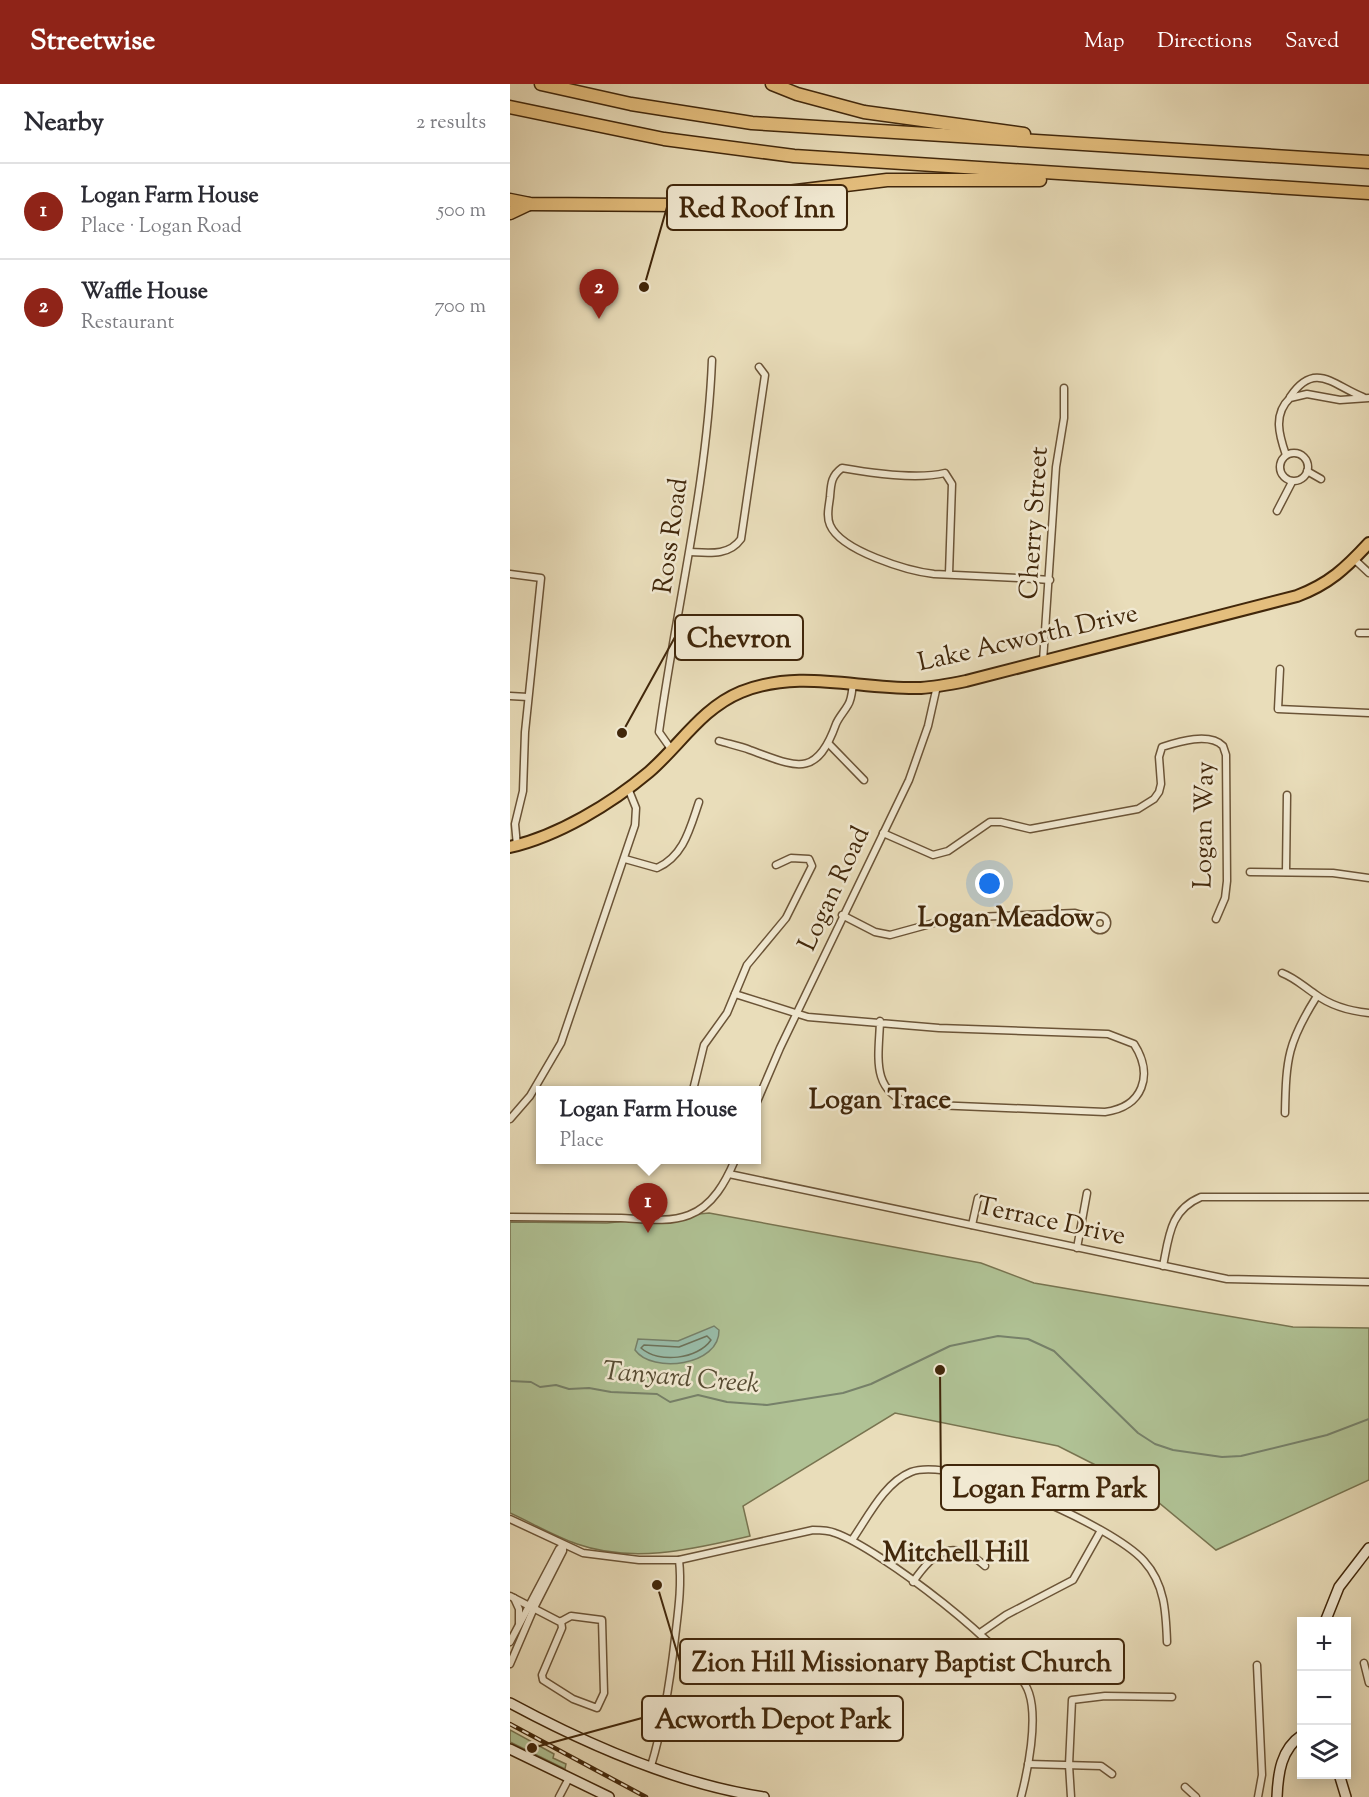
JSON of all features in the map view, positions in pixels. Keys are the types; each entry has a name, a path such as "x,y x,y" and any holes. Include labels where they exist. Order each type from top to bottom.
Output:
{"highway":[{"path":"541,84 631,104 752,123 1369,162"},
{"path":"772,84 819,101 864,112 1021,133 1051,142"},
{"path":"514,108 635,134 749,152 1369,193"},
{"path":"510,200 530,204 681,205 887,180 1011,181 1086,176"},
{"path":"510,213 530,204"}],"main road":[{"name":"Lake Acworth Drive","path":"514,847 576,819 628,788 650,771 720,702 741,692 789,680 905,688 937,687 1297,597 1329,582 1355,560 1369,543"},
{"path":"1327,1617 1339,1587 1369,1548"},
{"path":"510,1703 580,1739 651,1766 720,1788 764,1797"},
{"path":"1277,1797 1283,1758 1289,1746 1297,1739"},
{"path":"510,1749 609,1797"},
{"path":"1341,1779 1346,1797"}],"street":[{"name":"Ross Road","path":"671,749 659,732 690,552 711,398 712,360"},
{"path":"690,552 725,552 736,547 741,539 765,375 759,367"},
{"path":"1307,471 1300,480 1292,482 1284,478 1279,467 1286,455 1279,430 1279,413 1298,386 1318,377 1328,378 1368,399"},
{"name":"Cherry Street","path":"1043,661 1056,467 1064,418 1065,388"},
{"path":"1290,398 1307,394 1340,400 1368,399"},
{"path":"1286,455 1295,453 1304,457 1307,471 1321,479"},
{"path":"949,574 952,484 945,473 919,475 842,468 836,473 832,478 828,518 837,534 893,566 914,572 1050,580"},
{"path":"1277,510 1292,482"},
{"path":"1355,560 1369,573"},
{"path":"510,574 541,578 528,697 523,791 515,824 514,847"},
{"path":"1359,633 1369,633"},
{"path":"1280,669 1278,709 1369,712"},
{"path":"719,741 792,765 811,762 829,744 838,719 850,703 853,683"},
{"name":"Logan Road","path":"761,1093 842,915 917,760 937,687"},
{"path":"510,696 528,697"},
{"name":"Logan Way","path":"883,833 933,855 948,851 990,822 1001,822 1030,829 1138,809 1154,799 1159,792 1159,757 1162,747 1179,740 1214,741 1223,746 1226,755 1227,881 1225,898 1216,919"},
{"path":"829,744 864,780"},
{"path":"536,1086 558,1050 626,859 636,816 628,788"},
{"path":"1286,872 1287,795"},
{"path":"626,859 657,868 666,864 678,854 699,802"},
{"path":"694,1086 704,1045 727,1013 747,965 778,929 796,902 812,866 809,859 799,857 776,865"},
{"path":"1250,872 1333,873 1369,878"},
{"path":"842,915 875,932 890,934 960,917 1075,913 1094,919"},
{"path":"1282,973 1295,978 1317,996 1341,1008 1369,1013"},
{"path":"735,994 797,1015 880,1021 939,1028 1108,1034 1126,1039 1140,1053 1144,1073 1143,1085 1129,1105 1105,1112 910,1104 891,1094 881,1079 880,1021"},
{"path":"1285,1113 1286,1072 1290,1047 1297,1027 1317,996"},
{"path":"510,1119 524,1106 536,1086"},
{"path":"510,1217 676,1218 690,1215 704,1207 729,1174 733,1164"},
{"name":"Terrace Drive","path":"729,1174 1227,1279 1369,1282"},
{"path":"1077,1248 1087,1193"},
{"path":"1163,1266 1174,1218 1186,1204 1201,1197 1369,1197"},
{"path":"972,1225 978,1198"},
{"path":"852,1540 888,1489 899,1478 914,1471 937,1468 1023,1492 1132,1550 1155,1575 1165,1604 1167,1642"},
{"path":"510,1519 563,1545 599,1556 679,1560 813,1530 829,1531 852,1540 914,1582 980,1633 1020,1675 1030,1695 1032,1712 1028,1764 1021,1797"},
{"path":"980,1633 1006,1615 1073,1580 1100,1532"},
{"path":"510,1664 532,1607 563,1551 563,1545"},
{"path":"914,1582 931,1559 943,1551 955,1550 972,1554 985,1566"},
{"path":"651,1766 664,1724 669,1691 680,1595 679,1560"},
{"path":"512,1597 561,1622"},
{"path":"512,1597 519,1609 519,1623"},
{"path":"510,1642 519,1623 532,1607"},
{"path":"571,1616 602,1620 604,1693 597,1708 573,1699 542,1678 562,1628 561,1622 571,1616"},
{"path":"1364,1663 1369,1683"},
{"path":"1257,1665 1262,1775 1258,1797"},
{"path":"1071,1797 1069,1765 1072,1700 1105,1696 1172,1697"},
{"path":"1028,1764 1101,1766 1113,1774"},
{"path":"560,1797 569,1778"},
{"path":"1185,1787 1196,1797"}],"shaded area":[{"path":"709,1213 981,1263 1034,1283 1293,1327 1369,1328 1369,1480 1216,1550 1141,1488 1058,1446 895,1413 743,1506 750,1536 685,1550 642,1554 620,1553 577,1544 510,1513 510,1222 607,1223"},
{"path":"510,1730 554,1754 553,1758 566,1764 565,1769 510,1742"}],"water":[{"path":"714,1326 719,1330 716,1342 709,1352 684,1362 669,1364 655,1362 644,1358 635,1350 638,1339 678,1341"}],"waterway":[{"name":"Tanyard Creek","path":"510,1381 531,1382 540,1387 556,1385 569,1389 589,1388 611,1392 657,1394 670,1402 698,1395 727,1402 767,1405 843,1393 871,1384 950,1346 998,1336 1028,1339 1054,1351 1138,1433 1155,1444 1173,1450 1222,1457 1241,1456 1327,1435 1369,1419"}],"railway":[{"path":"510,1724 646,1797"}],"place":[{"name":"Red Roof Inn","path":"644,287"},
{"name":"Waffle House","path":"599,319"},
{"name":"Chevron","path":"622,733"},
{"name":"Logan Farm House","path":"648,1233"},
{"name":"Logan Farm Park","path":"940,1370"},
{"name":"Zion Hill Missionary Baptist Church","path":"657,1585"},
{"name":"Acworth Depot Park","path":"532,1748"}],"district":[{"name":"Logan Meadow","path":"1006,919"},
{"name":"Logan Trace","path":"880,1101"},
{"name":"Mitchell Hill","path":"956,1554"}]}
